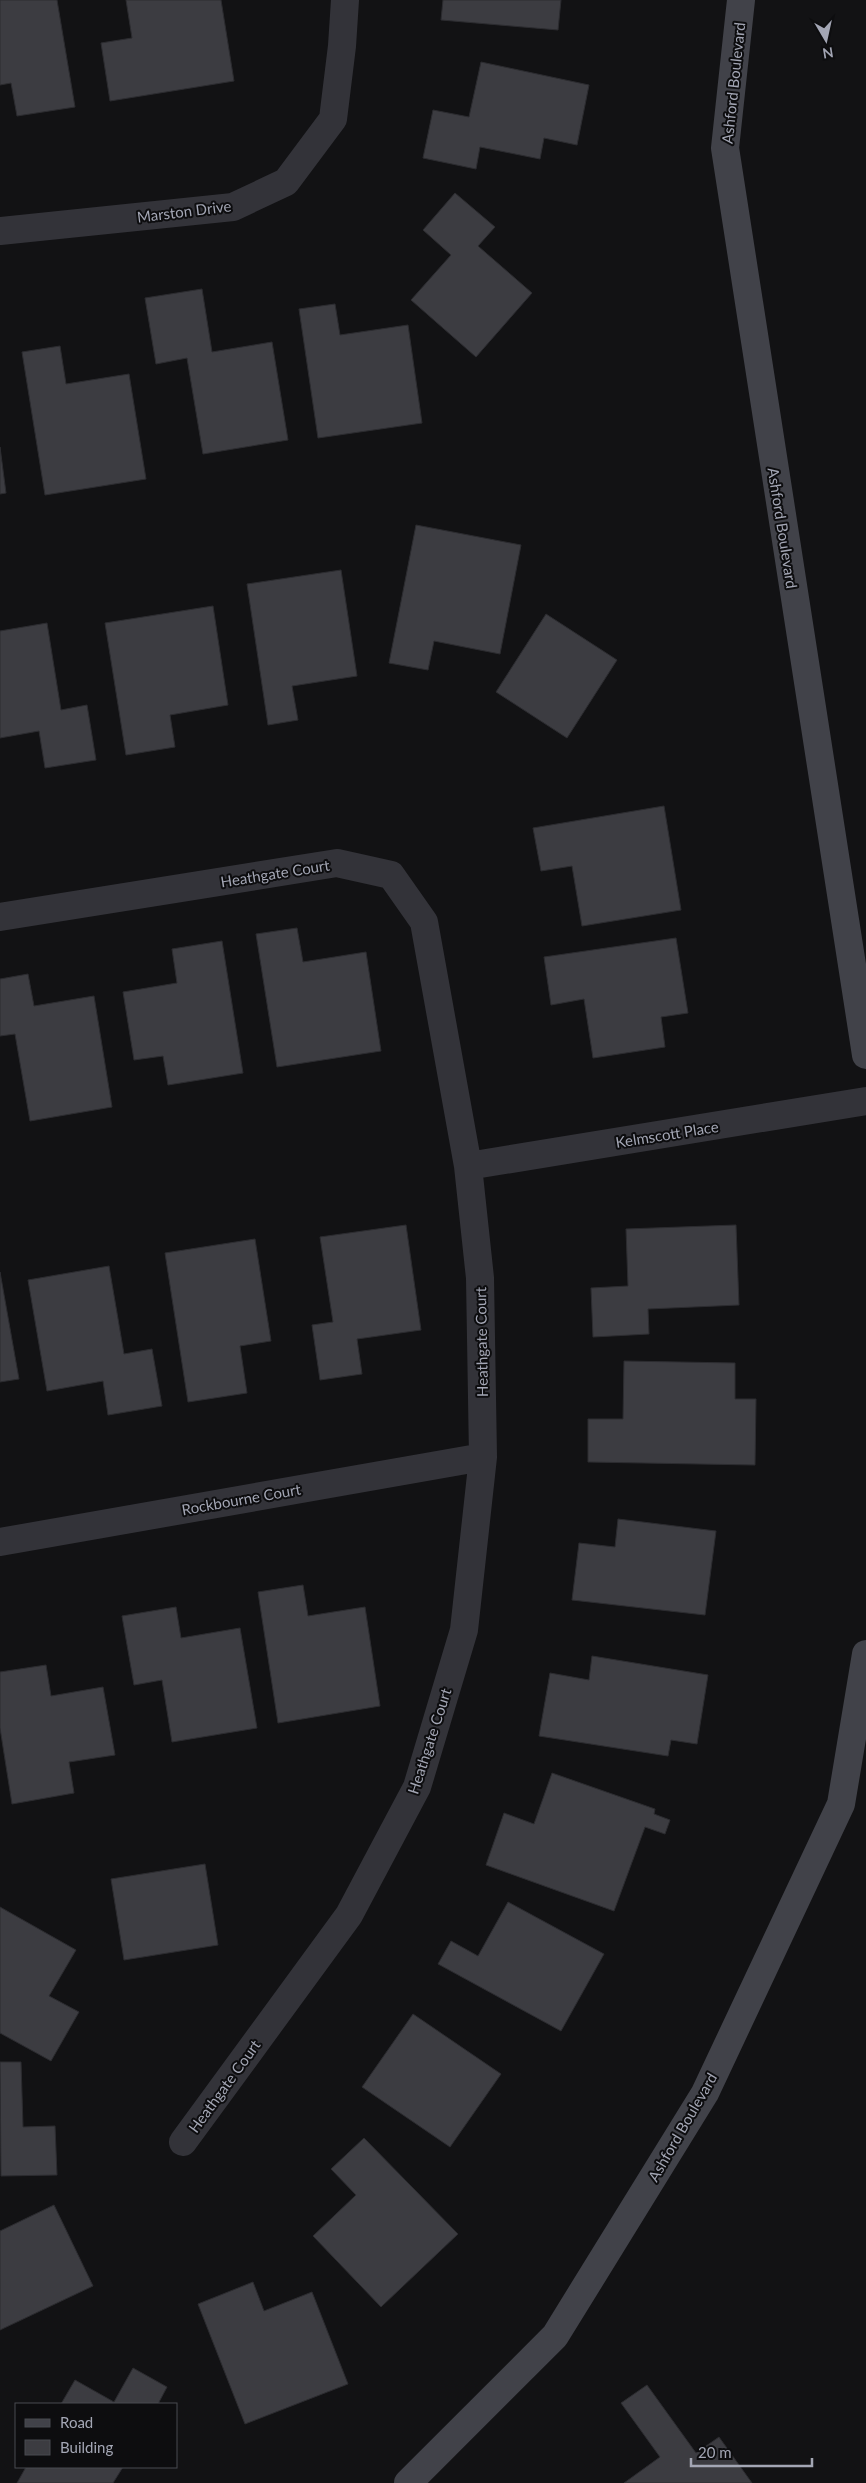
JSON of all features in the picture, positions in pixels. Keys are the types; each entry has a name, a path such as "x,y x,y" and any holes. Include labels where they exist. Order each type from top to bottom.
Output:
{"street":[{"name":"Marston Drive","path":"0,231 233,207 286,182 333,119 342,46 345,0"},
{"name":"Ashford Boulevard","path":"742,0 725,148 866,1055"},
{"name":"Heathgate Court","path":"0,917 337,863 391,875 424,922 468,1166 480,1278 483,1457 464,1630 416,1786 349,1915 183,2142"},
{"name":"Kelmscott Place","path":"468,1166 866,1101"},
{"name":"Rockbourne Court","path":"0,1542 483,1457"},
{"name":"Ashford Boulevard","path":"408,2483 555,2336 705,2093 841,1804 866,1654"}],"building":[{"path":"0,0 57,0 75,107 17,116 11,83 0,85"},
{"path":"126,0 221,0 234,81 110,101 101,43 132,38"},
{"path":"443,0 561,0 558,30 441,20"},
{"path":"481,62 589,85 577,145 544,138 540,159 480,147 476,169 423,158 433,110 469,117"},
{"path":"455,193 495,227 478,246 532,293 476,357 411,300 451,255 423,230"},
{"path":"202,289 212,352 272,342 288,440 203,454 187,358 156,364 145,298"},
{"path":"335,304 340,335 408,325 422,423 318,438 299,309"},
{"path":"60,346 66,384 129,374 146,479 45,495 22,352"},
{"path":"0,447 6,493 0,494"},
{"path":"416,525 521,545 500,654 434,641 428,670 389,663"},
{"path":"341,570 357,676 292,686 298,720 268,725 247,584"},
{"path":"213,606 228,705 170,715 175,747 126,755 105,623"},
{"path":"546,614 617,660 567,738 496,692"},
{"path":"47,623 61,710 87,705 96,760 45,768 39,731 0,738 0,631"},
{"path":"664,806 681,910 582,926 572,866 541,871 533,828"},
{"path":"297,928 303,962 366,952 381,1051 277,1067 256,934"},
{"path":"676,938 688,1013 661,1017 665,1047 593,1058 584,999 551,1005 544,957"},
{"path":"222,941 243,1073 168,1085 163,1056 134,1060 123,992 177,983 172,949"},
{"path":"28,974 34,1006 94,996 112,1107 30,1121 15,1034 0,1036 0,979"},
{"path":"406,1225 421,1330 357,1339 362,1374 320,1380 312,1325 333,1322 320,1237"},
{"path":"736,1225 739,1305 648,1309 649,1334 593,1337 591,1288 628,1286 626,1229"},
{"path":"255,1239 271,1341 240,1346 247,1393 188,1402 165,1253"},
{"path":"109,1266 124,1354 152,1349 162,1406 108,1415 103,1381 47,1391 28,1280"},
{"path":"0,1272 19,1379 0,1382"},
{"path":"624,1361 735,1363 735,1399 756,1399 755,1465 588,1462 588,1419 623,1419"},
{"path":"618,1519 716,1531 705,1615 572,1600 579,1543 615,1547"},
{"path":"303,1585 308,1616 365,1607 380,1706 278,1723 258,1592"},
{"path":"176,1607 181,1638 240,1628 257,1728 172,1742 162,1680 134,1685 122,1616"},
{"path":"592,1656 708,1675 697,1744 671,1740 668,1756 539,1736 550,1673 589,1680"},
{"path":"46,1665 51,1696 103,1687 115,1755 69,1762 74,1793 12,1804 0,1728 0,1672"},
{"path":"552,1773 655,1809 654,1814 670,1820 665,1834 645,1827 614,1911 486,1865 504,1813 534,1824"},
{"path":"205,1864 218,1945 124,1960 111,1879"},
{"path":"508,1902 604,1954 561,2031 438,1964 451,1941 478,1956"},
{"path":"0,1907 76,1950 49,1996 79,2012 51,2061 0,2033"},
{"path":"413,2014 501,2074 450,2147 362,2087"},
{"path":"0,2062 21,2062 23,2127 55,2126 57,2175 1,2176"},
{"path":"364,2138 458,2234 381,2307 313,2236 356,2195 331,2169"},
{"path":"54,2205 93,2286 0,2330 0,2231"},
{"path":"253,2282 264,2311 312,2292 348,2384 245,2424 198,2304"},
{"path":"133,2368 167,2387 159,2403 62,2403 75,2380 114,2402"},
{"path":"647,2385 696,2453 719,2437 752,2483 624,2483 660,2457 621,2403"},
{"path":"25,2468 122,2468 113,2483 17,2483"}]}
